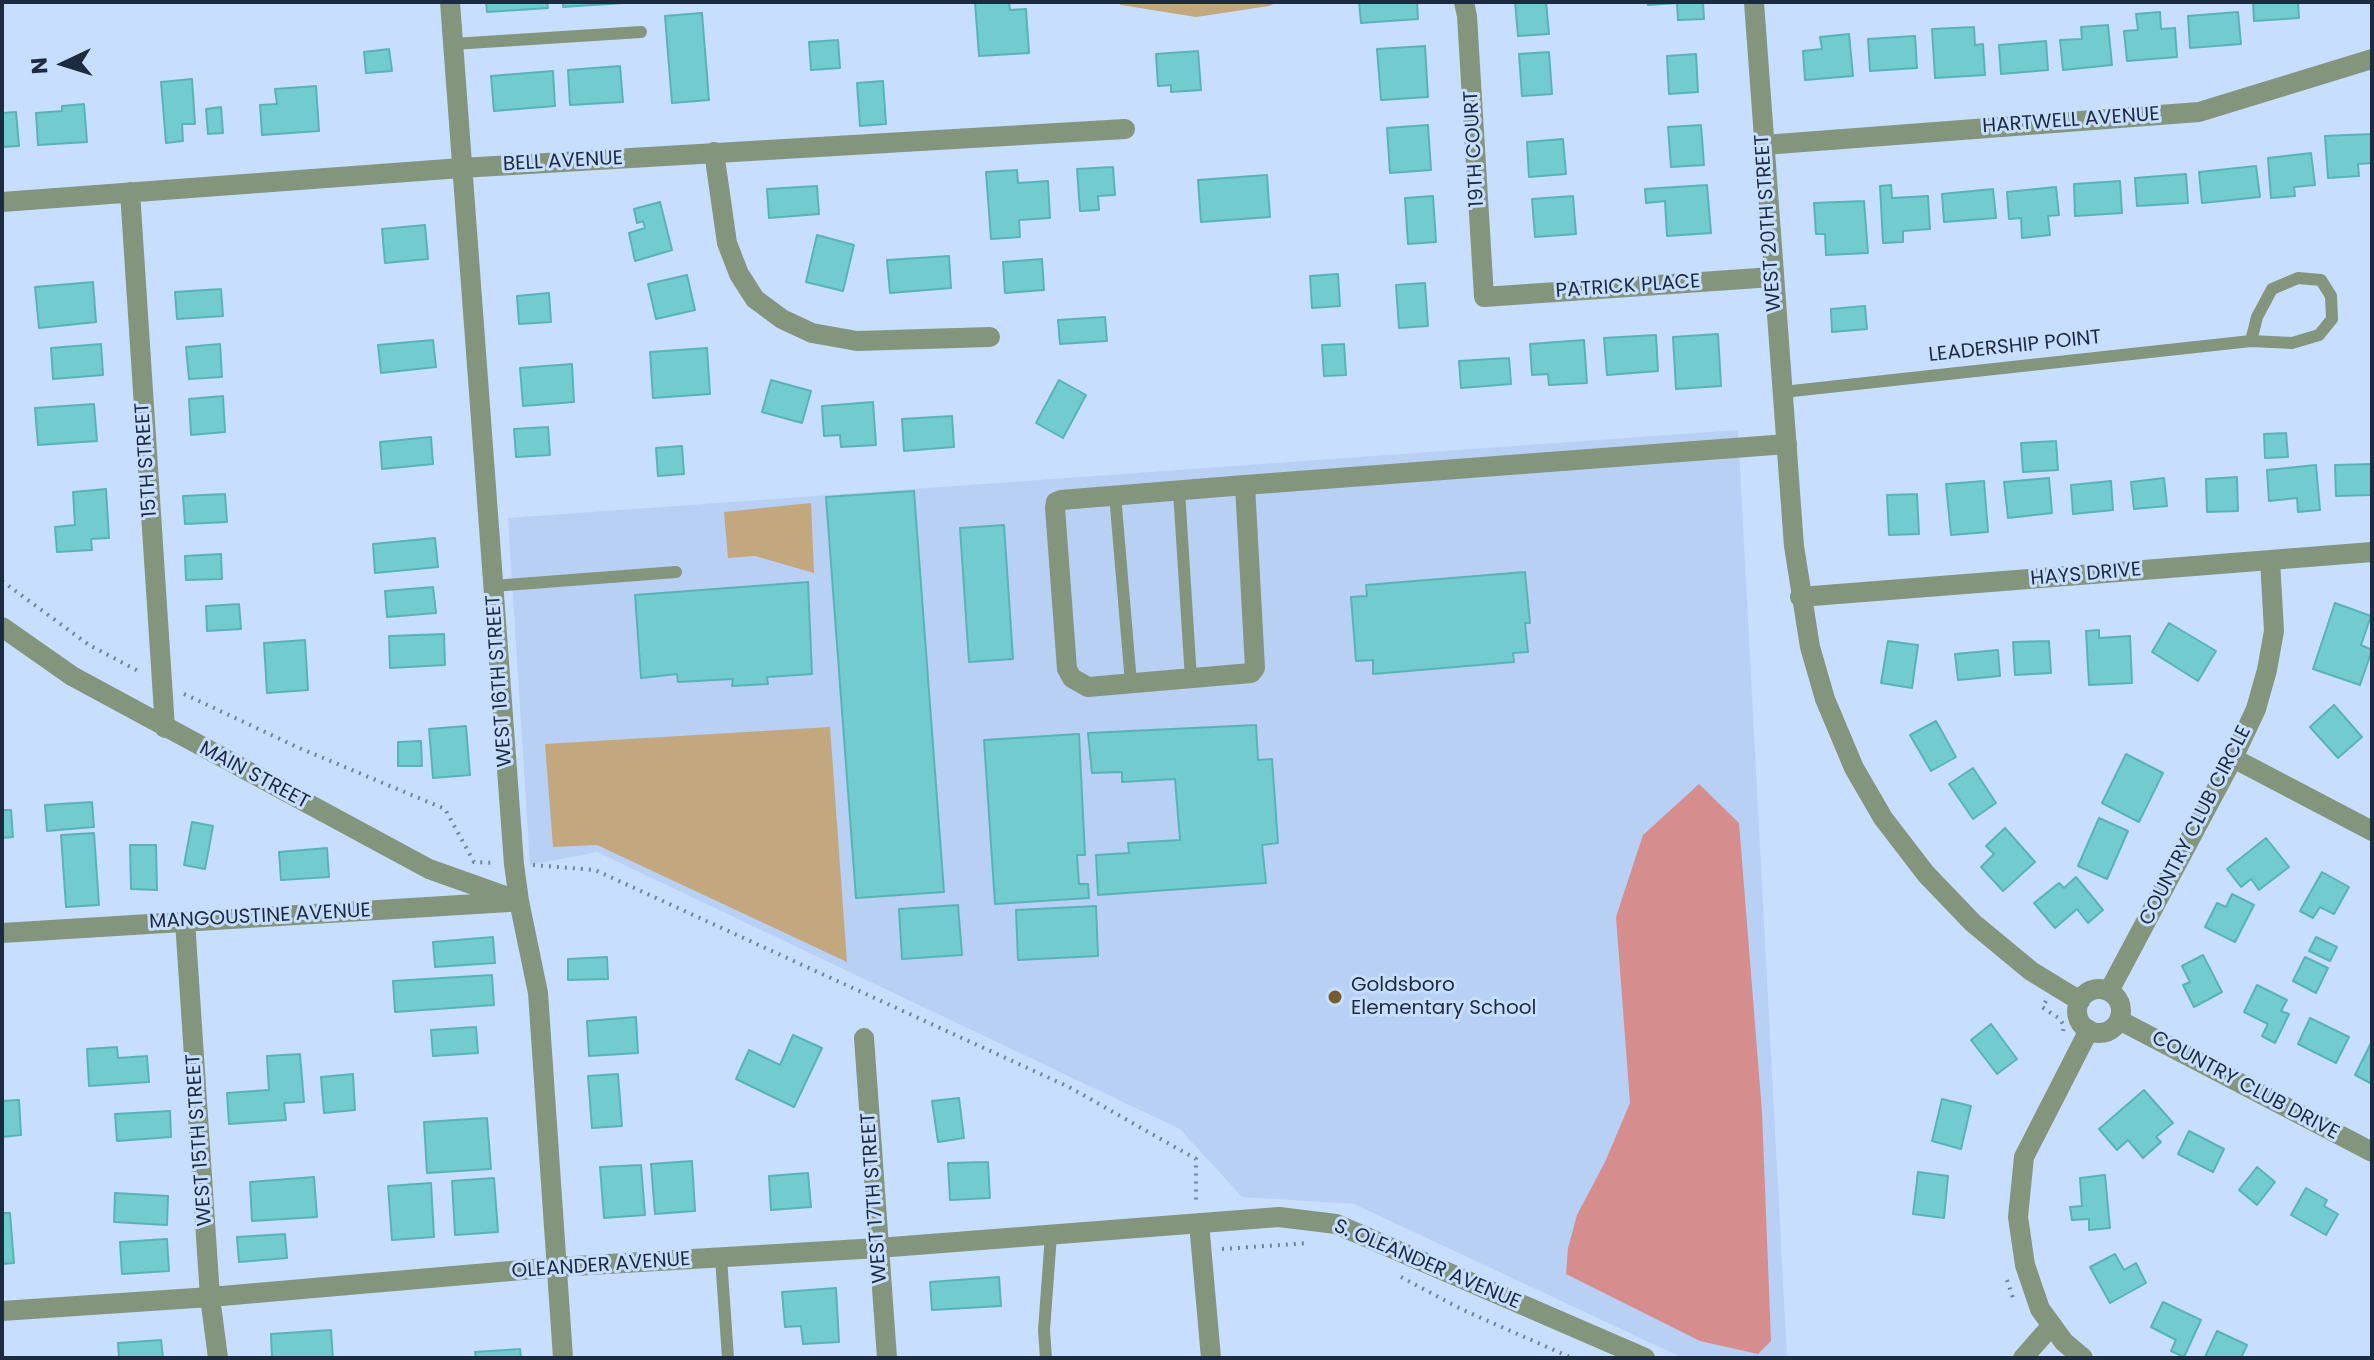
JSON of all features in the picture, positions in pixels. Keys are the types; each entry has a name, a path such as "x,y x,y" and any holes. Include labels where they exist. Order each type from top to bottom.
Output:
{"street":[{"name":"WEST 16TH STREET","path":"450,2 514,864 538,993 563,1358"},
{"name":"19TH COURT","path":"1464,2 1484,297"},
{"name":"WEST 20TH STREET","path":"1754,2 1787,444"},
{"name":"HARTWELL AVENUE","path":"1764,145 2199,112 2372,59"},
{"name":"BELL AVENUE","path":"2,202 461,168 1125,129"},
{"path":"714,152 727,243 739,274 755,299 782,319 812,333 857,341 990,337"},
{"name":"15TH STREET","path":"130,192 165,728"},
{"name":"PATRICK PLACE","path":"1484,297 1773,277"},
{"path":"1245,485 1255,668 1251,673 1088,687 1072,678 1067,669 1056,502 1115,495 1179,491 1245,485 1787,444 1800,597 1810,647 1825,699 1854,768 1883,818 1926,874 1973,923 2031,971 2080,1001"},
{"name":"HAYS DRIVE","path":"1800,597 2372,552"},
{"name":"COUNTRY CLUB CIRCLE","path":"2109,991 2256,709 2274,631 2270,560"},
{"name":"MAIN STREET","path":"2,627 72,676 429,869 519,901"},
{"path":"2233,758 2372,831"},
{"name":"MANGOUSTINE AVENUE","path":"2,933 519,901"},
{"name":"WEST 15TH STREET","path":"185,921 210,1297 218,1358"},
{"path":"2095,989 2109,991 2119,1001 2119,1020 2107,1031 2089,1030 2078,1017 2080,1001 2095,989"},
{"name":"COUNTRY CLUB DRIVE","path":"2119,1020 2372,1152"},
{"path":"2083,1358 2064,1342 2040,1309 2025,1265 2018,1217 2024,1157 2089,1030"},
{"name":"WEST 17TH STREET","path":"864,1038 887,1358"},
{"name":"S. OLEANDER AVENUE","path":"1210,1222 1279,1217 1336,1224 1645,1358"},
{"path":"1210,1222 1211,1358"},
{"name":"OLEANDER AVENUE","path":"2,1311 210,1297 557,1267 878,1248 1210,1222"},
{"path":"2023,1358 2052,1325"}],"lane":[{"path":"453,44 641,32"},
{"name":"LEADERSHIP POINT","path":"1783,392 2251,341 2292,343 2319,335 2332,319 2331,296 2321,280 2298,278 2272,289 2257,317 2251,341"},
{"path":"1179,491 1191,679"},
{"path":"1115,495 1131,683"},
{"path":"493,586 676,572"},
{"path":"1046,1358 1044,1330 1051,1235"},
{"path":"721,1258 728,1358"}],"path":[{"path":"2,581 89,645 161,683 297,747 445,809 474,862 595,870 1069,1087 1196,1159 1196,1206 1220,1203 1210,1222 1220,1249 1319,1242"},
{"path":"1397,1275 1461,1309 1572,1358"}],"shaded area":[{"path":"1116,2 1278,2 1196,17"},
{"name":"Goldsboro Elementary School","path":"1738,430 1787,1358 1683,1358 1354,1204 1242,1197 1180,1129 597,852 530,865 508,518"},
{"path":"811,503 814,573 755,556 728,558 724,512"},
{"path":"830,727 847,962 597,845 553,847 545,744"},
{"path":"1699,784 1739,823 1762,1112 1771,1341 1758,1354 1700,1341 1566,1274 1568,1248 1577,1215 1605,1162 1630,1103 1616,917 1643,835"}],"building":[{"path":"486,2 547,2 548,8 487,12"},
{"path":"563,2 623,2 623,3 563,7"},
{"path":"975,2 1009,2 1010,10 1026,9 1029,53 979,56"},
{"path":"1359,2 1417,2 1418,19 1361,23"},
{"path":"1515,2 1546,2 1549,34 1518,36"},
{"path":"1647,2 1703,2 1704,19 1678,20 1677,3 1648,5"},
{"path":"2253,2 2298,2 2299,18 2254,21"},
{"path":"2160,12 2161,29 2175,28 2177,57 2127,61 2124,31 2138,30 2136,14"},
{"path":"2238,12 2241,44 2190,48 2188,16"},
{"path":"702,13 709,100 672,103 665,16"},
{"path":"2108,25 2112,65 2063,70 2060,40 2082,39 2081,27"},
{"path":"1974,27 1975,45 1983,44 1985,75 1935,78 1932,29"},
{"path":"1849,34 1853,76 1805,80 1803,51 1822,49 1820,37"},
{"path":"1915,36 1917,68 1870,71 1868,39"},
{"path":"838,40 840,68 811,70 809,42"},
{"path":"2046,41 2048,70 2001,74 1999,45"},
{"path":"1425,46 1428,97 1381,100 1377,49"},
{"path":"389,49 392,71 366,73 364,52"},
{"path":"1198,51 1201,90 1171,92 1171,85 1158,86 1156,54"},
{"path":"1549,52 1552,94 1522,96 1519,54"},
{"path":"1696,54 1698,92 1669,94 1667,56"},
{"path":"620,66 623,102 570,105 568,70"},
{"path":"553,71 555,106 494,111 491,76"},
{"path":"192,79 195,124 182,124 183,141 166,143 161,82"},
{"path":"883,81 886,124 860,126 857,83"},
{"path":"316,86 319,131 262,135 260,105 277,104 275,89"},
{"path":"84,104 87,142 38,145 36,113 62,111 62,106"},
{"path":"221,107 223,133 208,134 206,109"},
{"path":"16,112 19,146 2,147 2,113"},
{"path":"1428,125 1431,170 1390,173 1387,128"},
{"path":"1701,125 1704,165 1671,167 1668,127"},
{"path":"2372,134 2372,163 2358,164 2359,176 2328,178 2325,136"},
{"path":"1563,139 1566,174 1529,177 1527,142"},
{"path":"2311,153 2315,185 2294,187 2295,196 2271,198 2268,158"},
{"path":"2256,166 2260,197 2202,203 2199,172"},
{"path":"1113,167 1115,195 1098,196 1099,210 1080,211 1077,169"},
{"path":"1017,170 1018,183 1048,181 1050,218 1019,220 1020,237 991,239 986,172"},
{"path":"2186,174 2188,203 2137,206 2135,178"},
{"path":"1267,175 1270,217 1201,222 1198,180"},
{"path":"2120,181 2122,213 2075,216 2074,184"},
{"path":"1707,185 1711,233 1667,236 1665,201 1646,203 1645,189"},
{"path":"1891,185 1892,198 1928,196 1930,229 1903,231 1903,242 1883,243 1880,186"},
{"path":"817,186 819,214 769,218 767,189"},
{"path":"2056,187 2059,215 2048,216 2050,235 2022,238 2021,218 2009,219 2007,192"},
{"path":"1993,189 1996,218 1944,222 1942,194"},
{"path":"1433,196 1436,242 1408,244 1405,198"},
{"path":"1573,196 1576,234 1535,237 1532,199"},
{"path":"1864,201 1868,253 1826,255 1825,234 1816,234 1814,203"},
{"path":"660,202 672,250 635,261 629,233 645,228 643,221 637,223 634,209"},
{"path":"425,225 428,259 385,263 382,229"},
{"path":"817,235 854,245 843,291 806,282"},
{"path":"949,256 951,288 890,293 887,260"},
{"path":"1042,259 1044,290 1005,293 1003,262"},
{"path":"1338,274 1340,306 1312,308 1310,276"},
{"path":"687,275 695,310 656,319 648,284"},
{"path":"93,282 96,322 39,328 35,287"},
{"path":"1425,283 1428,326 1399,328 1396,285"},
{"path":"221,289 223,316 177,319 175,292"},
{"path":"549,293 551,322 519,324 517,296"},
{"path":"1865,306 1867,329 1832,332 1831,309"},
{"path":"1105,317 1107,341 1060,344 1058,320"},
{"path":"1718,334 1721,386 1676,389 1673,337"},
{"path":"1656,335 1658,371 1607,375 1604,338"},
{"path":"433,340 436,367 381,373 378,345"},
{"path":"1584,340 1587,383 1549,385 1548,374 1532,375 1530,344"},
{"path":"101,344 103,375 53,379 51,348"},
{"path":"220,344 222,377 189,379 186,347"},
{"path":"1344,344 1346,375 1324,376 1322,345"},
{"path":"707,348 710,394 653,398 650,352"},
{"path":"1509,358 1511,384 1461,388 1459,361"},
{"path":"572,364 574,402 523,406 520,368"},
{"path":"771,380 811,391 802,423 762,412"},
{"path":"1059,380 1086,395 1063,438 1036,423"},
{"path":"223,396 225,432 191,435 189,399"},
{"path":"873,402 876,445 841,447 840,435 824,436 822,406"},
{"path":"94,404 97,441 38,445 35,408"},
{"path":"952,416 954,447 904,451 902,419"},
{"path":"548,427 550,455 516,457 514,429"},
{"path":"2286,433 2288,457 2265,458 2264,434"},
{"path":"431,437 433,464 382,469 380,442"},
{"path":"2056,441 2058,470 2023,472 2021,443"},
{"path":"682,446 684,474 658,476 656,448"},
{"path":"2372,464 2372,495 2336,496 2335,465"},
{"path":"2316,465 2320,510 2298,512 2297,498 2269,501 2267,470"},
{"path":"2237,477 2238,511 2207,512 2206,479"},
{"path":"2049,478 2052,513 2008,518 2004,482"},
{"path":"2164,478 2167,506 2134,509 2131,482"},
{"path":"1984,481 1988,532 1951,535 1946,484"},
{"path":"2111,481 2113,510 2073,514 2071,485"},
{"path":"106,489 109,538 91,539 92,550 57,552 55,527 75,525 73,492"},
{"path":"914,491 944,892 856,898 826,497"},
{"path":"225,494 227,522 185,524 183,496"},
{"path":"1917,494 1919,534 1889,535 1887,495"},
{"path":"1004,525 1013,659 969,662 960,528"},
{"path":"435,538 438,567 375,573 373,544"},
{"path":"221,554 222,579 186,580 185,556"},
{"path":"1525,572 1530,623 1525,623 1528,652 1513,653 1514,662 1373,674 1373,660 1356,661 1351,597 1367,596 1366,585"},
{"path":"808,582 812,674 767,677 768,684 732,686 733,679 678,682 677,674 641,678 635,595"},
{"path":"433,587 436,613 387,617 385,591"},
{"path":"2335,603 2371,616 2361,645 2372,650 2360,685 2313,669"},
{"path":"239,604 241,629 207,631 206,606"},
{"path":"2169,623 2216,651 2198,681 2152,652"},
{"path":"2099,630 2099,638 2130,636 2132,683 2089,685 2086,631"},
{"path":"444,634 445,665 390,668 389,636"},
{"path":"305,640 308,690 267,693 264,643"},
{"path":"1888,641 1918,645 1912,688 1881,683"},
{"path":"2049,641 2051,673 2015,675 2013,642"},
{"path":"1998,650 2000,676 1958,680 1955,654"},
{"path":"2334,705 2362,737 2338,758 2310,727"},
{"path":"1936,721 1956,757 1931,771 1910,735"},
{"path":"1256,725 1258,760 1272,759 1278,843 1262,845 1266,883 1098,895 1096,855 1129,853 1128,843 1180,840 1175,779 1122,782 1122,772 1092,773 1088,733"},
{"path":"466,726 470,775 433,778 429,729"},
{"path":"1079,734 1085,855 1077,855 1079,884 1088,884 1089,898 995,904 984,740"},
{"path":"421,741 422,766 398,766 398,742"},
{"path":"2126,754 2163,773 2139,822 2102,803"},
{"path":"1973,768 1996,803 1973,819 1949,784"},
{"path":"92,802 94,827 47,831 45,805"},
{"path":"2,810 11,810 13,837 2,838"},
{"path":"2099,818 2128,831 2107,879 2078,866"},
{"path":"192,822 213,826 205,869 184,865"},
{"path":"2005,828 2035,862 2003,891 1981,867 1994,854 1986,846"},
{"path":"94,833 99,905 66,907 61,835"},
{"path":"2266,838 2289,867 2259,890 2251,879 2241,887 2227,869"},
{"path":"130,845 156,845 157,890 131,889"},
{"path":"327,848 329,877 281,880 279,852"},
{"path":"2322,872 2349,887 2334,914 2320,907 2313,918 2300,911"},
{"path":"2076,877 2103,910 2088,923 2077,909 2055,928 2034,903 2059,883 2064,888"},
{"path":"2232,894 2254,905 2235,942 2205,927 2217,903 2226,907"},
{"path":"958,905 962,955 902,959 899,909"},
{"path":"1096,906 1098,956 1018,960 1016,910"},
{"path":"493,937 495,963 435,967 433,942"},
{"path":"2316,937 2337,947 2330,961 2309,951"},
{"path":"2203,955 2222,992 2194,1007 2183,985 2190,982 2182,966"},
{"path":"607,957 608,979 568,980 568,959"},
{"path":"2305,957 2328,968 2316,993 2293,981"},
{"path":"492,975 494,1005 395,1012 393,981"},
{"path":"2257,985 2287,1000 2281,1011 2289,1014 2275,1043 2262,1036 2268,1024 2244,1012"},
{"path":"636,1017 638,1053 589,1056 587,1021"},
{"path":"2310,1018 2349,1037 2336,1063 2298,1044"},
{"path":"1991,1024 2017,1059 1997,1074 1971,1040"},
{"path":"476,1027 478,1053 433,1056 431,1030"},
{"path":"793,1035 822,1048 794,1107 736,1079 749,1050 780,1065"},
{"path":"2372,1041 2372,1084 2355,1075"},
{"path":"117,1047 118,1058 147,1056 149,1082 89,1086 87,1049"},
{"path":"300,1054 304,1102 284,1103 286,1120 229,1124 227,1093 269,1090 267,1056"},
{"path":"353,1074 355,1110 324,1113 321,1077"},
{"path":"618,1074 622,1126 592,1128 588,1076"},
{"path":"2144,1090 2173,1123 2156,1137 2161,1142 2143,1158 2128,1140 2117,1150 2099,1129"},
{"path":"959,1098 964,1138 938,1142 932,1101"},
{"path":"1942,1099 1971,1106 1961,1149 1932,1141"},
{"path":"19,1100 21,1135 2,1137 2,1101"},
{"path":"170,1111 171,1137 117,1141 115,1114"},
{"path":"487,1118 491,1169 427,1173 424,1122"},
{"path":"2189,1131 2224,1149 2213,1172 2178,1154"},
{"path":"692,1161 695,1211 655,1214 651,1164"},
{"path":"988,1162 990,1198 950,1200 948,1163"},
{"path":"641,1165 645,1215 604,1218 600,1167"},
{"path":"2257,1167 2275,1182 2257,1205 2239,1190"},
{"path":"1918,1172 1948,1176 1944,1218 1913,1214"},
{"path":"808,1173 811,1207 771,1210 769,1176"},
{"path":"2105,1175 2110,1228 2089,1230 2089,1219 2072,1220 2070,1207 2082,1206 2080,1178"},
{"path":"314,1177 317,1217 252,1221 250,1182"},
{"path":"494,1178 498,1232 455,1235 452,1181"},
{"path":"431,1183 434,1237 392,1240 388,1186"},
{"path":"2306,1188 2327,1200 2324,1206 2338,1214 2326,1235 2291,1215"},
{"path":"115,1193 168,1196 167,1225 114,1222"},
{"path":"2,1213 10,1213 14,1263 2,1264"},
{"path":"285,1234 287,1258 239,1262 237,1237"},
{"path":"167,1239 169,1271 122,1274 120,1242"},
{"path":"2115,1254 2124,1270 2136,1263 2146,1283 2110,1303 2090,1267"},
{"path":"999,1277 1001,1306 932,1310 930,1282"},
{"path":"836,1288 839,1342 803,1344 801,1326 785,1327 782,1292"},
{"path":"2163,1302 2201,1320 2184,1357 2171,1351 2176,1340 2151,1327"},
{"path":"331,1330 333,1358 272,1358 271,1334"},
{"path":"2217,1331 2247,1345 2241,1358 2205,1357"},
{"path":"161,1340 163,1358 119,1358 118,1343"},
{"path":"520,1349 521,1358 476,1358 475,1352"}],"place":[{"name":"Goldsboro Elementary School","path":"1335,997"}]}
